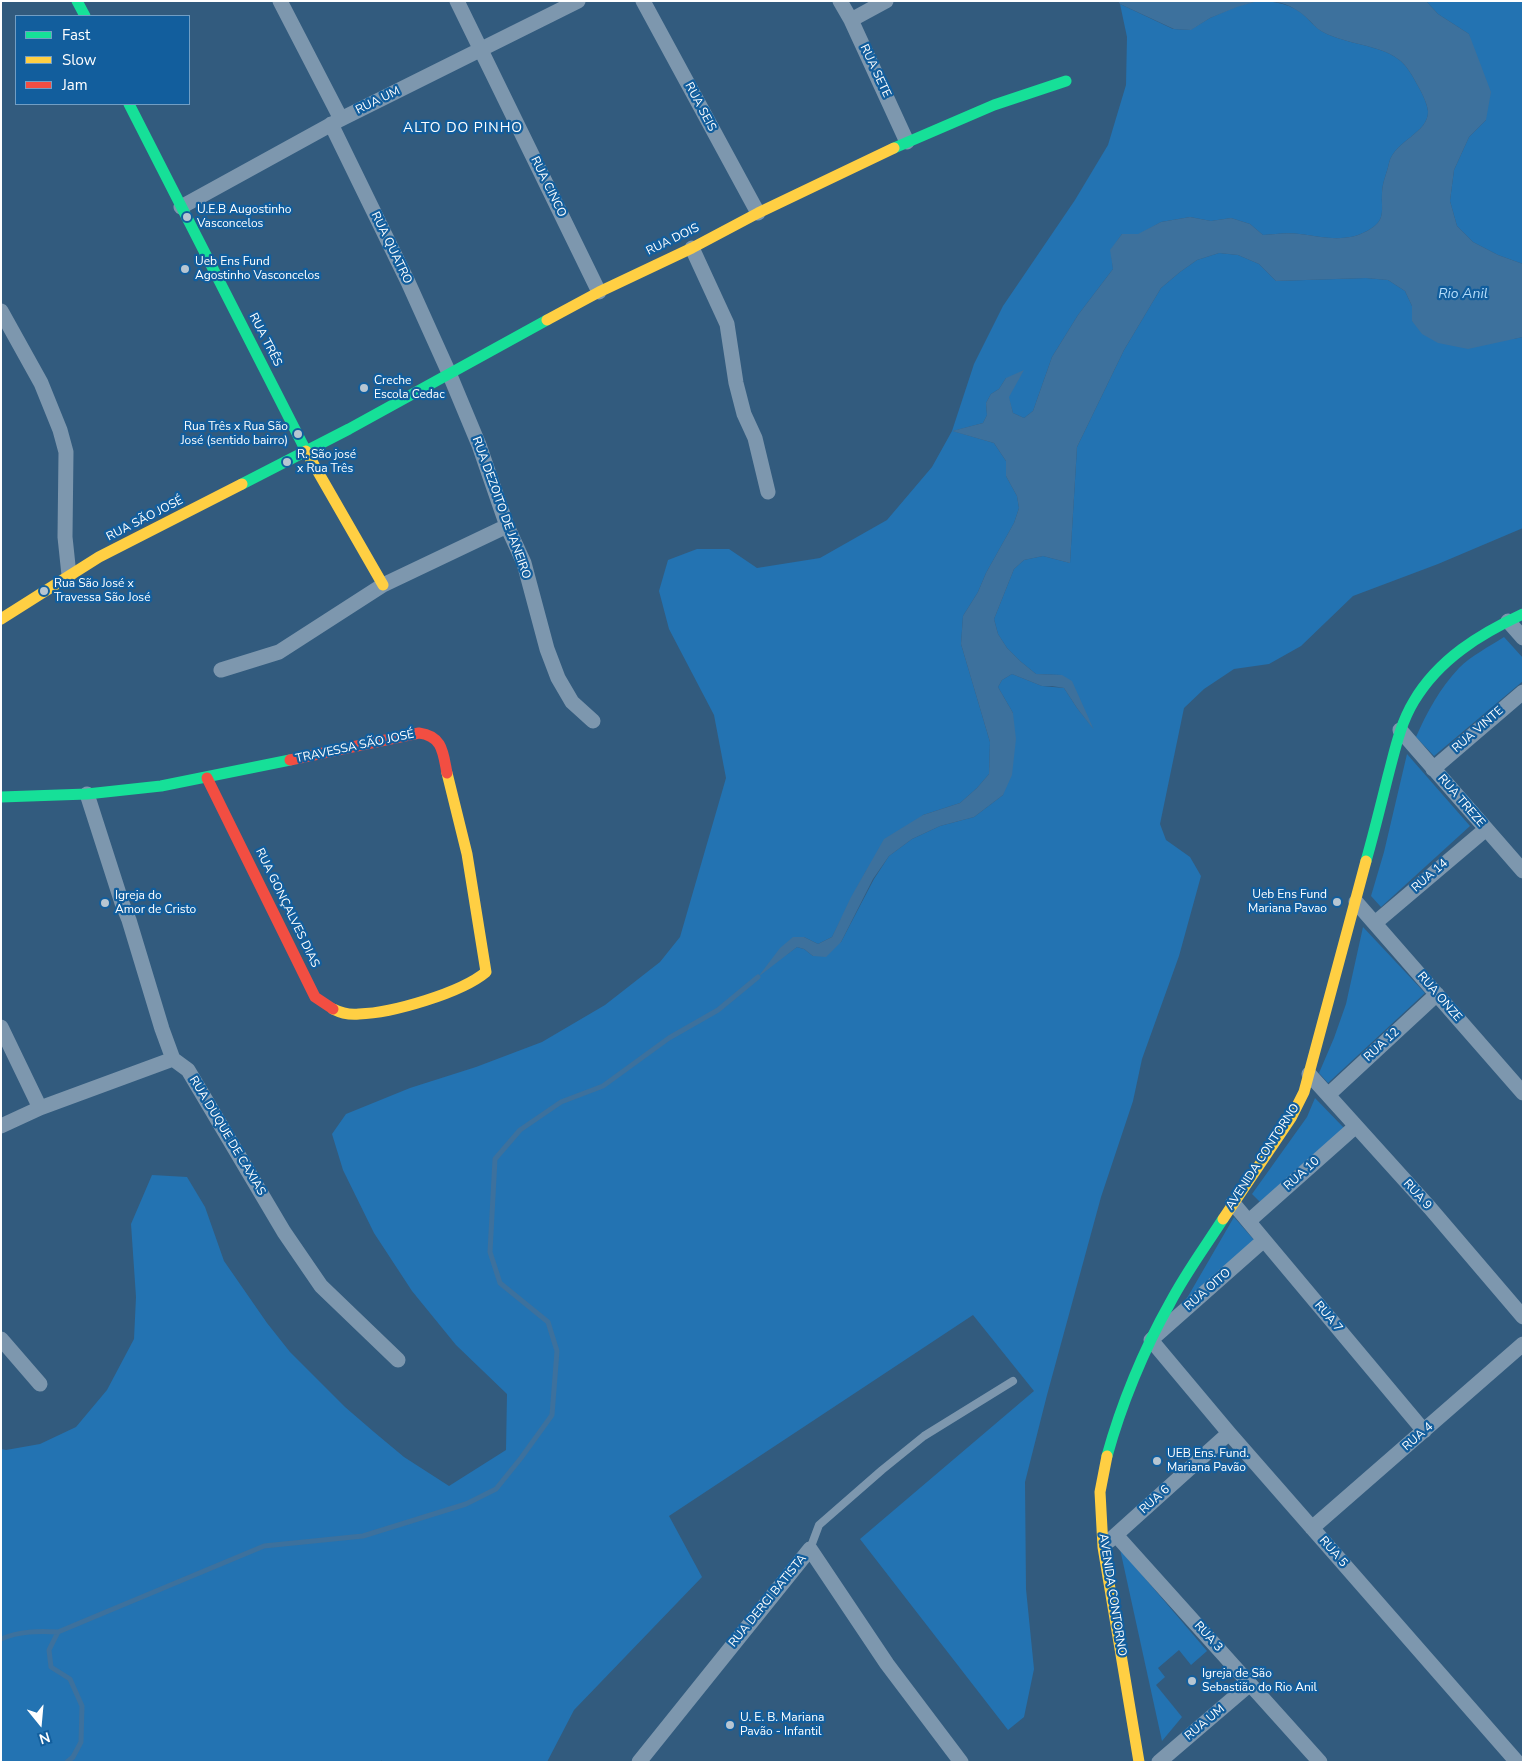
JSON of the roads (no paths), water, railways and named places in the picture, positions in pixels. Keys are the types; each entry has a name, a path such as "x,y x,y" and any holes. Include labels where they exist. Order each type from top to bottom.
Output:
{"street":[{"path":"77,1 84,15"},
{"name":"RUA QUATRO","path":"280,1 449,373"},
{"name":"RUA CINCO","path":"457,1 599,292"},
{"name":"RUA UM","path":"181,207 336,121 578,1"},
{"name":"RUA SEIS","path":"643,1 758,212"},
{"name":"RUA SETE","path":"840,1 851,20 907,142"},
{"path":"851,20 886,1"},
{"name":"RUA DOIS","path":"306,452 599,292 692,248 758,212 907,142 994,105 1066,81"},
{"name":"RUA TRÊS","path":"130,105 306,452 382,585"},
{"path":"692,248 727,324 736,383 742,406 755,438 768,492"},
{"path":"1,311 41,383 60,430 66,452 65,537 69,575"},
{"name":"RUA DEZOITO DE JANEIRO","path":"449,373 479,445 507,526 524,563 547,649 558,678 572,702 593,721"},
{"name":"RUA SÃO JOSÉ","path":"1,619 99,557 306,452"},
{"path":"221,670 278,652 382,585 507,526"},
{"name":"AVENIDA CONTORNO","path":"1139,1762 1103,1547 1100,1492 1115,1426 1151,1340 1189,1271 1233,1202 1291,1118 1300,1101 1356,902 1400,730 1417,696 1441,667 1477,639 1523,614"},
{"path":"1508,621 1523,638"},
{"name":"RUA VINTE","path":"1434,769 1523,692"},
{"name":"RUA TREZE","path":"1400,730 1523,871"},
{"name":"TRAVESSA SÃO JOSÉ","path":"1,797 87,794 161,786 419,733 429,734 441,746 468,854 486,972 477,980 461,988 370,1013"},
{"name":"RUA GONÇALVES DIAS","path":"207,778 315,997 332,1010 351,1015 370,1013"},
{"name":"RUA DUQUE DE CAXIAS","path":"87,794 162,1030 173,1059 188,1070 284,1232 321,1286 398,1360"},
{"name":"RUA 14","path":"1375,923 1486,829"},
{"name":"RUA ONZE","path":"1356,902 1523,1093"},
{"name":"RUA 12","path":"1328,1095 1437,994"},
{"path":"1,1027 40,1108"},
{"path":"1,1126 40,1108 173,1059"},
{"name":"RUA 9","path":"1309,1074 1523,1317"},
{"name":"RUA 10","path":"1249,1221 1356,1126"},
{"name":"RUA 7","path":"1233,1202 1424,1431"},
{"name":"RUA OITO","path":"1151,1340 1264,1240"},
{"path":"1,1339 40,1384"},
{"name":"RUA 5","path":"1151,1340 1228,1433 1518,1762"},
{"name":"RUA 4","path":"1312,1528 1523,1344"},
{"name":"RUA 6","path":"1103,1547 1228,1433"},
{"name":"RUA 3","path":"1116,1535 1320,1762"},
{"name":"RUA DERCI BATISTA","path":"639,1762 810,1549 887,1664 961,1762"},
{"name":"RUA UM","path":"1160,1762 1250,1684"},
{"name":"AVENIDA CONTORNO","path":"1129,1709 1152,1762"}],"lane":[{"path":"810,1549 819,1525 882,1470 924,1436 1012,1381"}],"water":[{"path":"1118,1 1258,1 1210,18 1191,30 1174,29 1120,4"},
{"name":"Rio Anil","path":"1269,1 1426,1 1438,14 1469,34 1491,92 1486,120 1469,137 1454,170 1450,201 1457,226 1473,242 1498,255 1523,264 1523,337 1468,349 1438,343 1422,334 1412,321 1412,306 1405,291 1388,280 1366,278 1276,281 1259,264 1238,255 1219,253 1197,260 1180,272 1161,288 1124,350 1077,447 1070,563 1043,556 1024,560 1014,569 994,619 998,634 1007,648 1036,674 1062,675 1072,681 1094,730 1064,688 1042,686 1012,674 1002,680 998,687 1013,713 1016,739 1012,775 1003,795 974,817 940,826 912,839 889,856 873,879 841,942 826,957 813,956 804,949 797,947 758,977 780,948 793,937 804,937 818,944 832,937 851,897 884,839 923,815 960,803 989,774 990,742 961,644 963,616 978,592 986,573 1014,523 1019,508 1017,496 1006,476 1006,461 994,443 952,431 983,423 987,415 986,403 991,394 999,389 1006,378 1024,370 1009,397 1013,413 1024,418 1033,411 1052,357 1078,315 1113,269 1110,250 1122,234 1138,234 1161,222 1190,217 1211,221 1231,218 1250,224 1263,235 1291,233 1326,238 1359,235 1378,223 1382,215 1383,186 1392,155 1418,131 1427,119 1428,111 1421,92 1407,68 1391,54 1332,36 1319,30 1296,9"}],"waterway":[{"path":"67,1762 73,1757 81,1742 82,1706 70,1679 51,1667 49,1650 58,1632 264,1546 363,1536 466,1504 496,1489 552,1415 557,1351 548,1322 500,1283 490,1252 495,1159 520,1130 561,1102 603,1086 669,1038 718,1010 758,977"},
{"path":"1,1639 29,1632 58,1632"}],"place":[{"name":"U.E.B Augostinho Vasconcelos","path":"187,217"},
{"name":"Ueb Ens Fund Agostinho Vasconcelos","path":"185,269"},
{"name":"Creche Escola Cedac","path":"364,388"},
{"name":"Rua Três x Rua São José (sentido bairro)","path":"298,434"},
{"name":"R. São josé x Rua Três","path":"287,462"},
{"name":"Rua São José x Travessa São José","path":"44,591"},
{"name":"Ueb Ens Fund Mariana Pavao","path":"1337,902"},
{"name":"Igreja do Amor de Cristo","path":"105,903"},
{"name":"UEB Ens. Fund. Mariana Pavão","path":"1157,1461"},
{"name":"Igreja de São Sebastião do Rio Anil","path":"1192,1681"},
{"name":"U. E. B. Mariana Pavão - Infantil","path":"730,1725"}],"district":[{"name":"ALTO DO PINHO","path":"463,129"}]}
